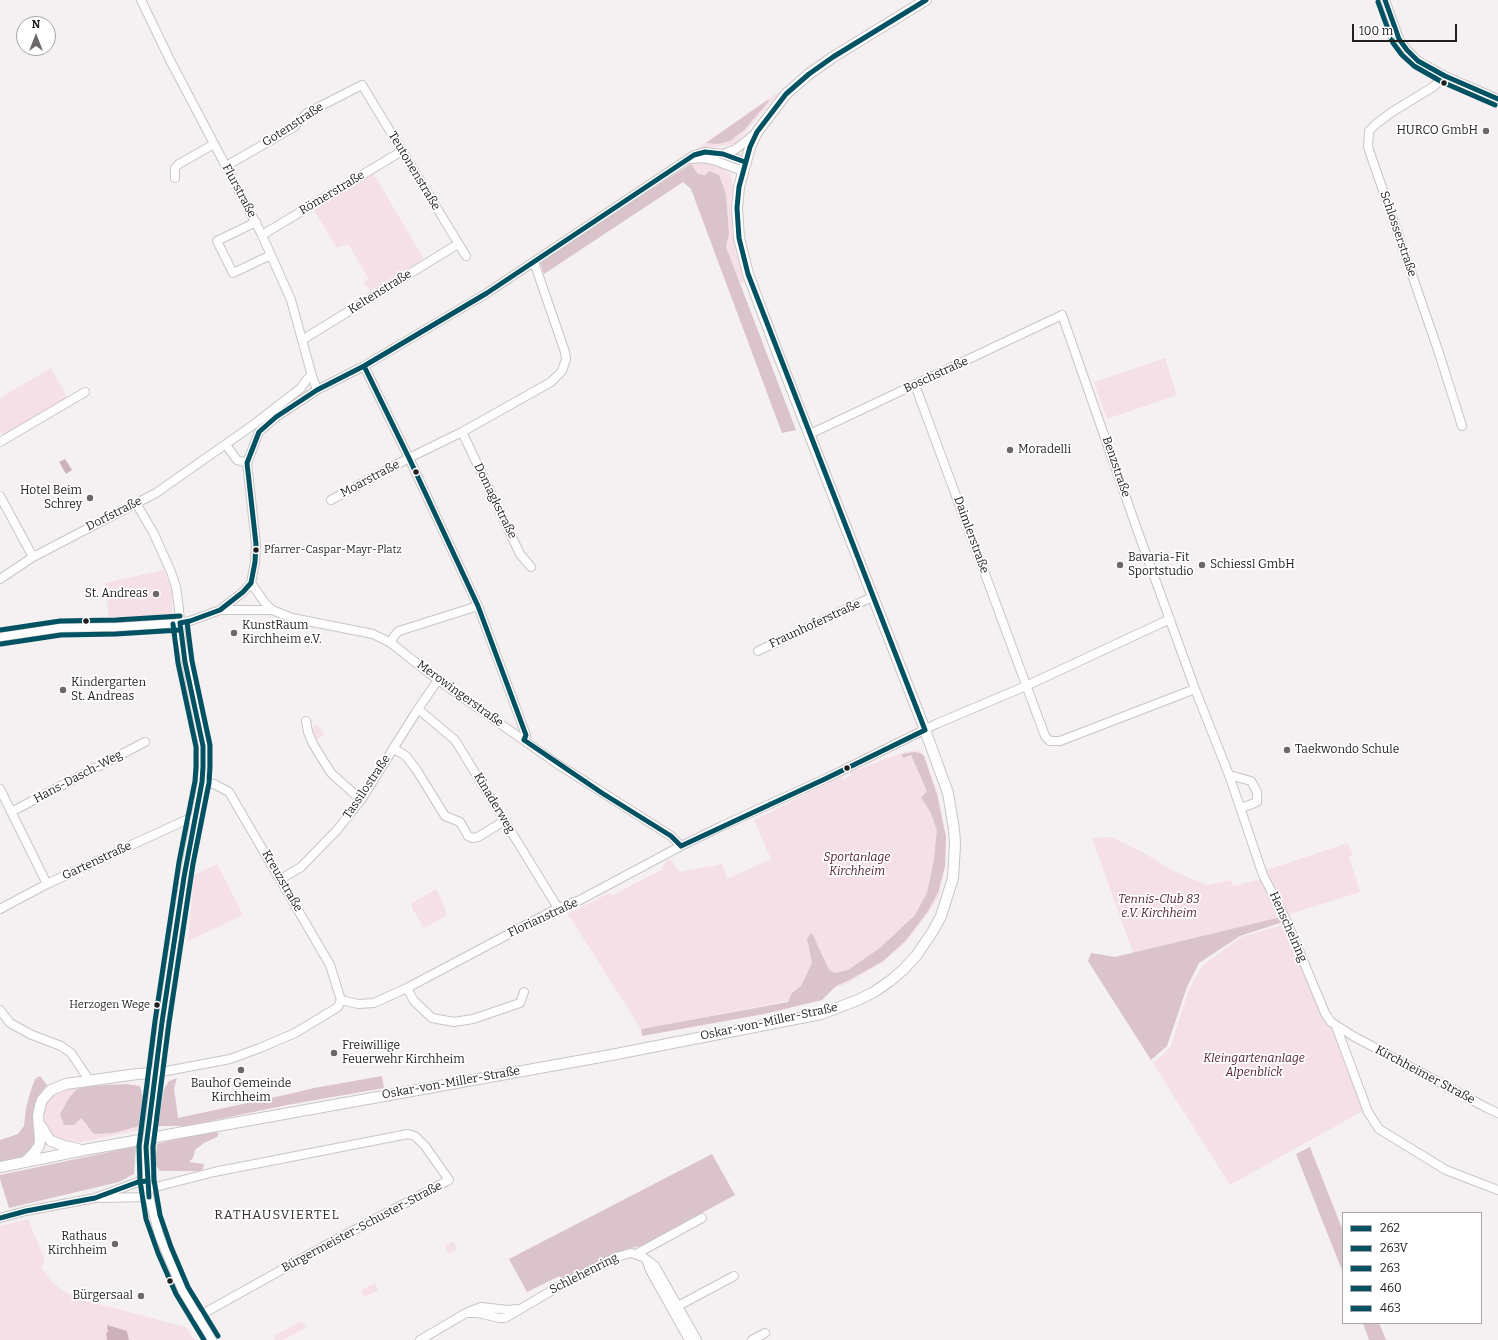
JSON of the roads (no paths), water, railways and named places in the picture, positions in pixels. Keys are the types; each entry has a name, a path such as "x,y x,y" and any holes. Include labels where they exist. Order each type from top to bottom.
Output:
{"main road":[{"path":"744,166 757,132 786,94 809,74 833,57 926,0"},
{"name":"Oskar-von-Miller-Straße","path":"0,1167 84,1150 606,1056 807,1017 838,1008 858,1000 890,982 916,956 941,916 953,878 955,845 948,793 748,274 743,257 737,222 739,187 744,166"},
{"path":"24,1162 39,1146 40,1106 46,1095 51,1090 76,1082 156,1073"},
{"path":"39,1122 51,1141 64,1146 84,1150"}],"street":[{"name":"Flurstraße","path":"141,0 171,62 262,235 291,300 317,390"},
{"path":"1384,0 1399,38 1407,50 1418,61 1445,76 1498,99"},
{"name":"Schlosserstraße","path":"1445,76 1433,87 1392,112 1376,124 1369,131 1368,147 1439,353 1462,426"},
{"name":"Teutonenstraße","path":"362,85 466,256"},
{"name":"Gotenstraße","path":"226,166 294,126 307,113 362,85"},
{"path":"724,154 736,149 757,132"},
{"path":"175,178 176,168 179,164 214,144"},
{"name":"Römerstraße","path":"262,235 402,151"},
{"path":"0,637 60,628 180,623 220,610 238,597 251,583 255,562 256,544 247,463 259,432 276,417 317,390 364,366 487,293 694,155 705,152 724,154 744,166"},
{"path":"688,159 702,158 744,166"},
{"path":"256,222 217,242 234,273 271,255"},
{"name":"Keltenstraße","path":"302,340 458,244"},
{"name":"Moarstraße","path":"331,500 409,458 462,432 550,382 562,371 566,359 534,262"},
{"name":"Boschstraße","path":"810,434 1062,315"},
{"name":"Benzstraße","path":"1062,315 1138,532 1170,618"},
{"path":"364,366 478,606 526,735 524,740"},
{"name":"Dorfstraße","path":"0,579 33,557 156,493 253,425 301,388 307,379 312,376"},
{"name":"Daimlerstraße","path":"914,384 1026,686"},
{"path":"0,442 85,392"},
{"path":"253,425 259,432"},
{"name":"Domagkstraße","path":"462,432 520,554 532,567"},
{"path":"226,445 237,460 247,463"},
{"path":"0,496 33,557"},
{"path":"136,503 154,534 176,587 185,662 203,746 202,782 186,863 148,1126 146,1148 148,1189 153,1217 164,1250 175,1276 212,1340"},
{"name":"Merowingerstraße","path":"251,583 265,603 272,610 292,618 373,634 391,643 438,680 602,793 671,836 681,846"},
{"name":"Fraunhoferstraße","path":"758,651 872,597"},
{"path":"391,643 394,636 399,631 478,606"},
{"path":"220,610 272,610"},
{"name":"Florianstraße","path":"341,1000 358,1004 374,1003 407,988 558,908 580,900 681,846 925,730 1026,686 1170,618"},
{"name":"Henschelring","path":"1170,618 1195,689 1229,775 1263,875 1287,922 1322,1008 1330,1022 1353,1036"},
{"name":"Tassilostraße","path":"281,879 301,867 337,830 361,800 438,680"},
{"path":"1026,686 1045,736 1050,741 1060,741 1195,689"},
{"name":"Kinaderweg","path":"418,709 455,740 558,908"},
{"path":"306,721 308,732 313,744 332,773 361,800"},
{"name":"Hans-Dasch-Weg","path":"12,812 146,742"},
{"path":"394,748 406,756 416,769 445,816 460,822 468,836 472,838 478,837 504,821"},
{"path":"1229,775 1251,781 1257,792 1257,802 1244,807 1240,806"},
{"name":"Kreuzstraße","path":"202,782 214,784 230,792 330,965 341,1000"},
{"path":"0,789 47,884"},
{"name":"Gartenstraße","path":"0,909 47,884 188,819 195,819"},
{"path":"407,988 414,1001 432,1018 454,1022 472,1019 520,1003 524,992"},
{"path":"156,1073 230,1059 260,1048 295,1033 321,1018 338,1007 341,1000"},
{"path":"0,1010 10,1023 32,1035 61,1046 71,1053 89,1080"},
{"path":"1336,1026 1368,1112 1379,1129 1446,1170 1498,1190"},
{"name":"Kirchheimer Straße","path":"1353,1036 1498,1113"},
{"path":"76,1082 79,1066"},
{"name":"Bürgermeister-Schuster-Straße","path":"148,1189 214,1172 408,1134 415,1136 425,1146 449,1180 328,1244 198,1317"},
{"path":"96,1198 138,1182 148,1189"},
{"path":"0,1218 26,1211 148,1189"},
{"path":"636,1254 702,1218"},
{"name":"Schlehenring","path":"420,1340 466,1313 478,1313 505,1318 523,1306 616,1257 627,1254 636,1254"},
{"path":"636,1254 655,1266 697,1340"},
{"path":"646,1259 650,1270 688,1340"},
{"path":"678,1306 734,1276"},
{"path":"752,1340 765,1333"}],"place":[{"name":"HURCO GmbH","path":"1486,131"},
{"name":"Moradelli","path":"1010,450"},
{"name":"Hotel Beim Schrey","path":"90,498"},
{"name":"Pfarrer-Caspar-Mayr-Platz","path":"256,550"},
{"name":"Bavaria-Fit Sportstudio","path":"1120,565"},
{"name":"Schiessl GmbH","path":"1202,565"},
{"name":"St. Andreas","path":"156,594"},
{"name":"KunstRaum Kirchheim e.V.","path":"234,633"},
{"name":"Kindergarten St. Andreas","path":"63,690"},
{"name":"Taekwondo Schule","path":"1287,750"},
{"name":"Herzogen Wege","path":"157,1005"},
{"name":"Freiwillige Feuerwehr Kirchheim","path":"334,1053"},
{"name":"Bauhof Gemeinde Kirchheim","path":"241,1070"},
{"name":"Rathaus Kirchheim","path":"115,1244"},
{"name":"Bürgersaal","path":"141,1296"}],"district":[{"name":"RATHAUSVIERTEL","path":"277,1215"}],"park label":[{"name":"Sportanlage Kirchheim","path":"857,865"},
{"name":"Tennis-Club 83 e.V. Kirchheim","path":"1159,907"},
{"name":"Kleingartenanlage Alpenblick","path":"1254,1066"}]}
